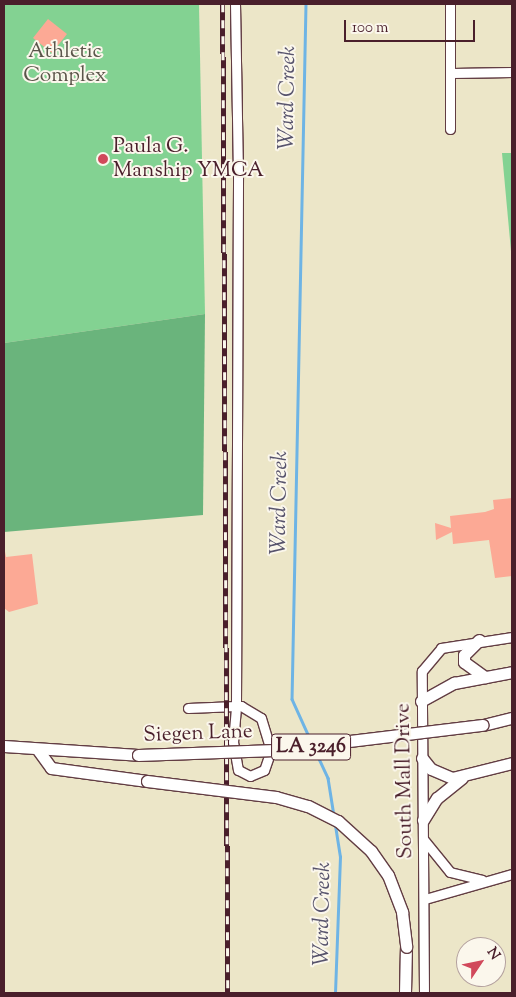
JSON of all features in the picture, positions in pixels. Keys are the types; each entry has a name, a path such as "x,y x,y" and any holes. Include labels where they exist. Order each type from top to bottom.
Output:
{"main road":[{"path":"479,640 464,654 464,662 485,677"},
{"path":"420,701 435,689 512,672"},
{"name":"Siegen Lane","path":"4,746 38,750 138,754 275,750 483,725 512,718"},
{"path":"38,750 51,768 276,797 338,822 371,851 388,875 402,912 406,947 405,993"},
{"path":"422,758 442,776 464,778"},
{"path":"423,820 437,798 464,778 512,763"}],"street":[{"path":"188,708 236,706 261,718 270,740 269,764 259,774 243,773 235,764 236,706 236,4"},
{"path":"450,4 452,73 450,130"},
{"path":"452,73 512,72"},
{"name":"South Mall Drive","path":"424,993 424,840 420,701 422,671 431,657 456,643 512,637"},
{"path":"424,840 450,872 487,881"},
{"path":"424,899 512,874"}],"green space":[{"name":"Paula G. Manship YMCA","path":"4,4 199,4 205,314 4,343"},
{"path":"502,153 512,153 512,262"},
{"path":"205,314 203,515 4,532 4,343"}],"building":[{"path":"48,19 67,34 52,53 33,38"},
{"path":"512,498 512,576 495,578 489,540 453,544 452,532 436,540 435,523 451,528 450,516 485,512 494,509 493,500"},
{"path":"4,546 6,557 32,554 38,604 9,612 4,608"}],"waterway":[{"name":"Ward Creek","path":"306,4 292,699 312,743"},
{"name":"Ward Creek","path":"315,750 328,778 334,814"},
{"name":"Ward Creek","path":"335,824 340,857 335,993"}],"railway":[{"path":"223,4 228,993"}],"place":[{"name":"Paula G. Manship YMCA","path":"103,159"}],"park label":[{"name":"Athletic Complex","path":"65,64"}]}
